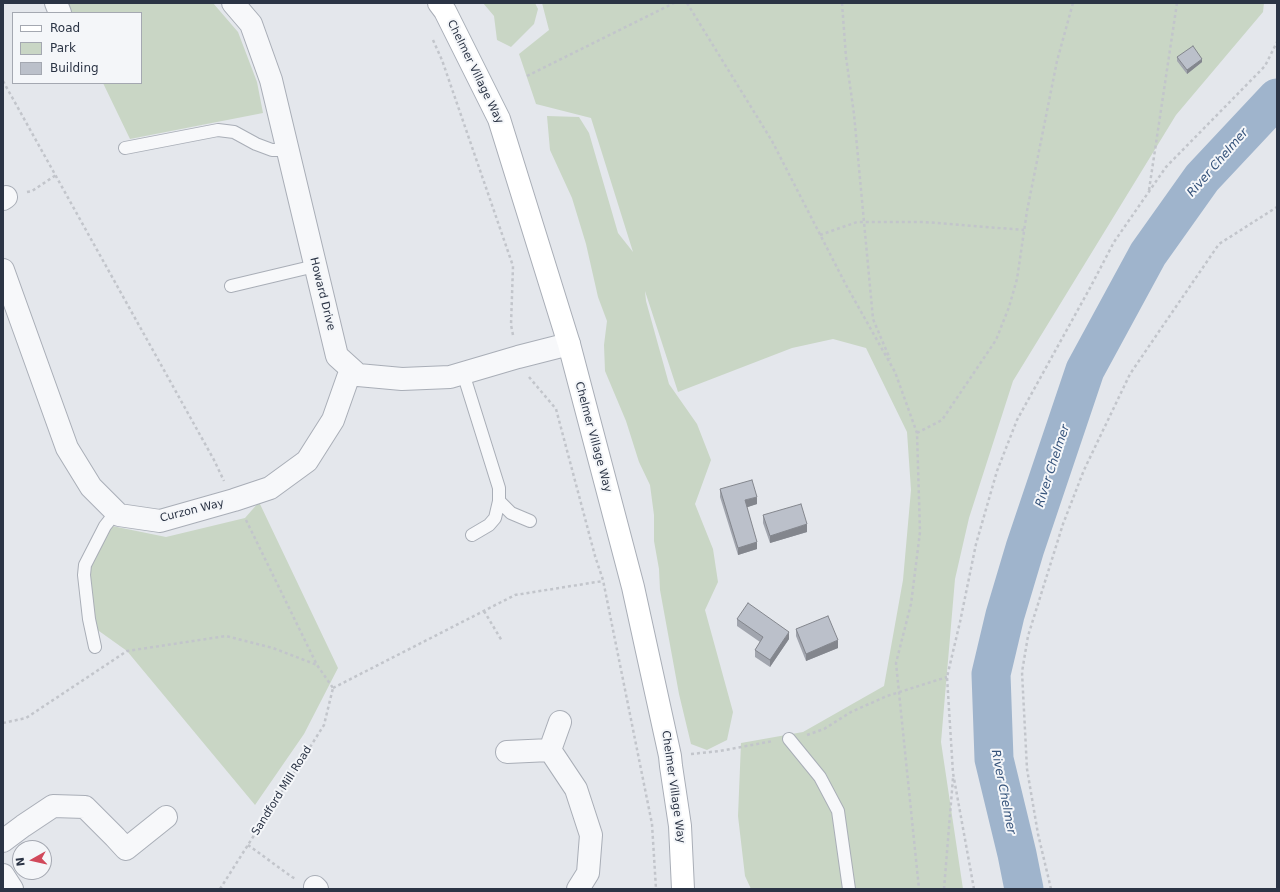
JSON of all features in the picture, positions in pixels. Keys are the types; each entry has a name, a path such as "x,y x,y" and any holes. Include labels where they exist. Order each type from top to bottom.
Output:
{"street":[{"name":"Howard Drive","path":"233,3 251,24 271,80 337,356 358,375 402,379 450,377 569,344"},
{"name":"Chelmer Village Way","path":"439,3 445,11 499,118 569,344 633,587 670,756 680,826 683,889"},
{"name":"Curzon Way","path":"3,270 67,448 91,487 119,515 160,521 270,488 307,461 333,420 351,369"},
{"path":"550,750 560,722"},
{"path":"507,752 550,750"},
{"path":"550,750 576,789 592,836 588,873 578,889"},
{"path":"3,841 54,806 85,807 115,836 126,849 166,816"},
{"path":"3,875 12,889"}],"lane":[{"path":"125,148 218,130 234,132 256,144 272,150 288,150"},
{"path":"231,286 315,266"},
{"path":"463,373 499,488 499,501 495,518 490,525 472,535"},
{"path":"499,501 511,513 530,521"},
{"path":"95,647 89,619 84,575 85,565 105,526 116,512"},
{"path":"789,739 820,777 838,811 849,889"}],"path":[{"path":"527,76 674,3"},
{"path":"687,3 772,141 846,286 895,372"},
{"path":"842,3 846,57 854,114 872,319 895,372 917,433 920,532 912,604 896,663 920,889"},
{"path":"917,433 942,420 996,340 1009,307 1017,279 1024,230 1057,62 1073,3"},
{"path":"1148,192 1177,3"},
{"path":"432,38 442,60 513,266 511,325 518,357 526,374 556,409 595,556 603,580 652,824 656,889"},
{"path":"974,889 953,773 947,677 976,544 997,471 1017,420 1114,242 1166,167 1265,66 1277,42"},
{"path":"3,81 214,460 234,500 245,518 317,664 333,688 515,595 603,580"},
{"path":"5,198 32,191 56,175"},
{"path":"1051,889 1038,834 1027,769 1022,672 1028,636 1063,524 1084,470 1130,374 1219,244 1277,207"},
{"path":"820,235 857,222 924,222 1024,230"},
{"path":"484,611 502,641"},
{"path":"3,723 26,718 127,651 226,636 273,648 317,664"},
{"path":"670,756 720,751 801,737 824,729 851,712 887,696 947,677"},
{"name":"Sandford Mill Road","path":"220,889 324,725 333,688"},
{"path":"944,889 953,773"},
{"path":"248,845 292,877 316,888"}],"green space":[{"path":"68,3 213,3 238,32 257,82 263,113 130,139 103,84 142,84 142,12 71,12"},
{"path":"483,3 535,3 538,9 534,24 511,47 497,40 494,16"},
{"path":"542,3 1264,3 1263,12 1176,115 1013,381 969,518 955,579 941,742 963,889 751,889 745,876 738,816 741,743 803,732 884,686 903,580 911,490 907,432 866,348 833,339 792,348 678,392 645,291 646,301 669,384 697,424 711,460 695,504 713,549 718,582 705,610 733,712 727,740 707,750 691,744 679,694 660,590 659,569 654,541 654,515 650,485 639,462 626,421 605,371 604,345 607,321 598,297 586,244 572,198 550,150 547,116 579,117 589,133 618,233 633,252 591,118 536,104 519,54 549,30"},
{"path":"259,502 338,668 304,734 255,805 127,651 92,626 88,568 112,526 166,537 245,518"}],"building":[{"path":"1193,46 1202,59 1187,70 1177,57"},
{"path":"752,480 757,497 745,500 757,542 738,548 720,489"},
{"path":"801,504 807,524 770,536 763,515"},
{"path":"748,603 789,632 770,660 755,650 763,637 737,619"},
{"path":"828,616 838,640 806,654 796,629"}],"waterway":[{"name":"River Chelmer","path":"1024,889 994,759 991,674 1005,615 1025,548 1085,370 1148,254 1202,178 1277,98"}]}
